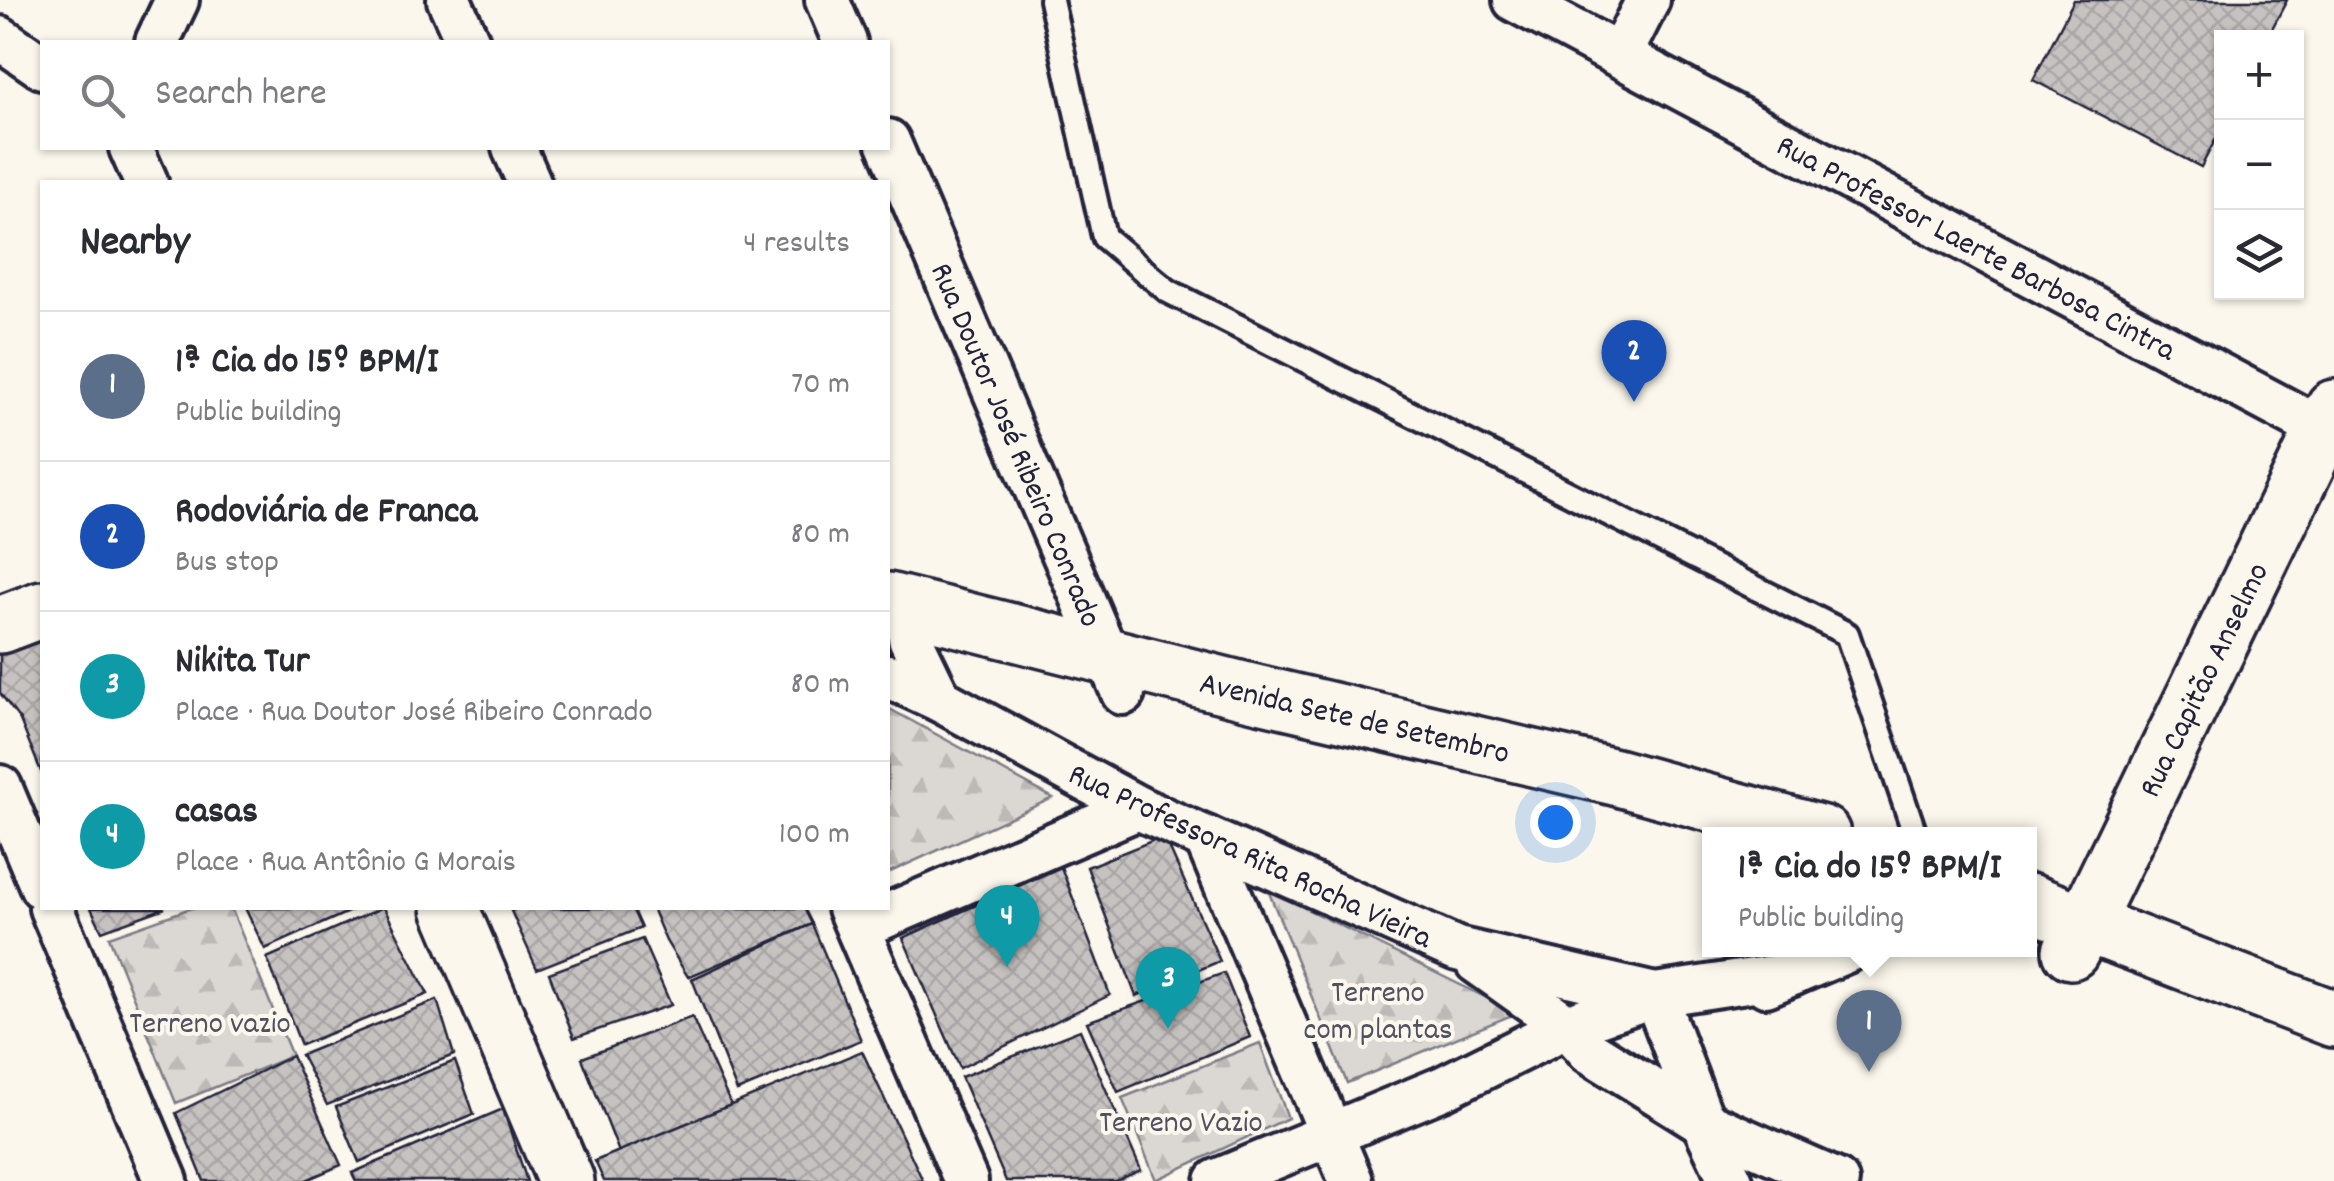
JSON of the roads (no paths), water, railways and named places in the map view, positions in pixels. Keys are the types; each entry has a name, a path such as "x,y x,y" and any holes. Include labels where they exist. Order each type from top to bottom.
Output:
{"street":[{"path":"158,40 177,0"},
{"path":"449,0 467,40"},
{"path":"827,0 844,40"},
{"name":"Rua Professor Laerte Barbosa Cintra","path":"1516,0 2330,425"},
{"path":"1620,56 1648,0"},
{"path":"0,38 40,66"},
{"name":"Rua Doutor José Ribeiro Conrado","path":"890,146 1116,675"},
{"path":"132,150 145,180"},
{"path":"515,150 529,180"},
{"name":"Rua Capitão Anselmo","path":"2061,936 2330,425"},
{"path":"0,586 40,573"},
{"path":"0,625 40,610"},
{"name":"Avenida Sete de Setembro","path":"896,631 1615,777 1797,827"},
{"name":"Rua Professora Rita Rocha Vieira","path":"896,631 940,700 1138,808 1457,948 1662,1011"},
{"name":"Avenida Sete de Setembro","path":"1116,675 1702,838"},
{"path":"0,787 40,883"},
{"path":"890,904 1138,808"},
{"path":"1206,838 1350,1181"},
{"path":"52,910 166,1181"},
{"path":"451,910 566,1181"},
{"path":"2037,910 2061,936 2334,1050"},
{"path":"853,918 966,1181"},
{"path":"2061,936 2334,1019"},
{"name":"Rua Professora Rita Rocha Vieira","path":"1457,948 1578,1038 1703,1122 1813,1177"},
{"path":"1217,1181 1331,1132 1578,1038 1792,974 1832,957"},
{"path":"1662,1011 1703,1122 1731,1181"}],"lane":[{"path":"1051,0 1104,238 1168,291 1848,634 1913,827"}],"place":[{"name":"Rodoviária de Franca","path":"1634,402"},
{"name":"casas","path":"1007,967"},
{"name":"Nikita Tur","path":"1168,1029"},
{"name":"1ª Cia do 15º BPM/I","path":"1869,1072"}],"park label":[{"name":"Terreno com plantas","path":"1378,1008"},
{"name":"Terreno vazio","path":"210,1021"},
{"name":"Terreno Vazio","path":"1181,1120"}]}
